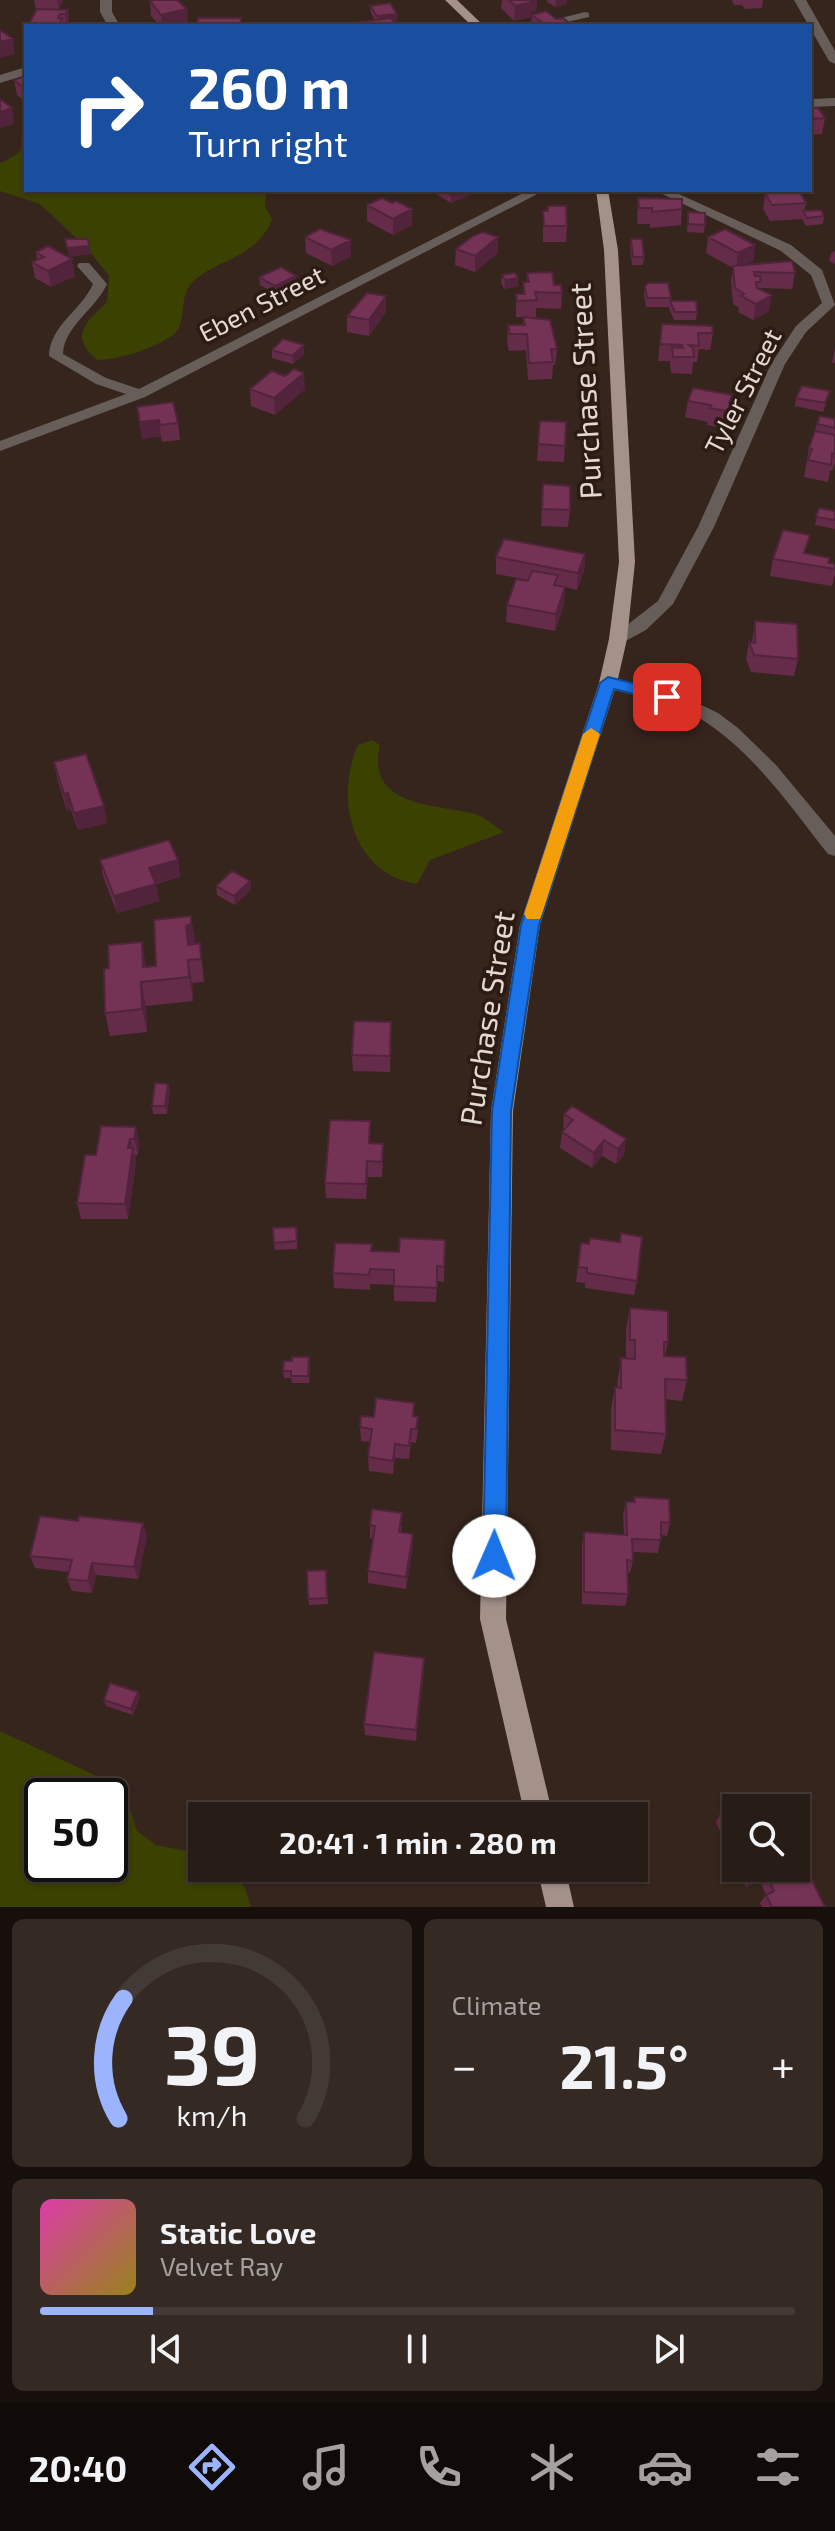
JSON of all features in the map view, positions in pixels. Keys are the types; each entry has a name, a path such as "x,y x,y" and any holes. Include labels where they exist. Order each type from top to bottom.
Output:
{"main road":[{"path":"451,0 476,24"},
{"name":"Purchase Street","path":"536,1802 493,1619 502,1111 530,925 608,683 618,639 627,562 611,250 602,192"},
{"path":"554,1882 560,1907"}],"street":[{"path":"106,0 106,12 113,24"},
{"path":"800,0 835,61"},
{"path":"544,24 585,15"},
{"path":"0,79 24,72"},
{"path":"812,103 835,102"},
{"name":"Eben Street","path":"0,446 140,394 535,192"},
{"name":"Tyler Street","path":"618,639 640,626 665,604 706,527 778,364 801,329 832,306 817,273 786,248 664,192"},
{"path":"84,266 100,284 97,295 57,340 56,356 101,381 140,394"},
{"path":"608,683 667,697 708,714 745,745 835,849"}],"green space":[{"path":"24,132 24,192 267,192 265,207 272,219 256,243 191,284 178,330 173,335 136,352 97,360 84,344 83,330 107,302 109,276 88,249 40,204 0,191 0,163 17,154"},
{"path":"372,740 380,745 378,765 383,780 392,791 421,804 475,814 504,832 430,860 417,884 395,877 377,866 363,850 354,831 348,788 358,745"},
{"path":"0,1731 101,1778 24,1778 24,1882 128,1882 128,1803 137,1831 156,1845 188,1851 188,1882 240,1882 251,1907 0,1907"}],"building":[{"path":"177,0 187,9 161,15 150,1"},
{"path":"509,0 529,0 532,2 515,6"},
{"path":"390,3 397,14 377,16 370,6"},
{"path":"37,9 68,10 60,14 59,24 29,24"},
{"path":"546,11 556,19 563,18 568,22 544,24 532,15"},
{"path":"198,18 241,18 240,24 197,24"},
{"path":"391,18 395,24 362,24 361,22"},
{"path":"0,30 13,39 0,42"},
{"path":"24,77 24,88 14,80"},
{"path":"0,99 12,108 0,112"},
{"path":"812,108 818,108 825,118 812,119"},
{"path":"800,192 806,203 772,205 765,193"},
{"path":"382,198 412,209 393,219 367,205"},
{"path":"638,198 682,199 682,209 652,212 652,208 639,208"},
{"path":"548,206 566,206 567,226 544,226 543,211 548,211"},
{"path":"821,210 824,216 807,218 803,211"},
{"path":"688,212 705,213 705,225 688,224"},
{"path":"320,229 351,240 331,250 305,237"},
{"path":"725,229 755,245 738,253 708,237"},
{"path":"482,232 498,237 475,256 456,249 473,236"},
{"path":"65,239 88,239 89,246 67,248"},
{"path":"631,239 642,239 644,257 633,257"},
{"path":"48,246 72,259 48,271 32,262 44,257 36,252"},
{"path":"792,261 795,273 754,272 755,276 760,276 761,282 756,282 757,288 772,295 756,304 741,296 744,294 735,288 733,266"},
{"path":"281,267 296,276 275,286 259,277"},
{"path":"552,272 554,285 561,285 562,293 535,292 537,300 517,301 516,294 525,294 523,282 529,282 527,273"},
{"path":"515,273 518,278 505,280 502,275"},
{"path":"648,283 668,283 671,298 647,298 645,286"},
{"path":"367,293 386,296 369,320 347,316"},
{"path":"670,301 696,301 697,312 675,312"},
{"path":"523,317 550,320 557,349 551,349 553,362 529,363 527,334 510,334 508,325 525,325"},
{"path":"662,324 712,326 713,333 698,333 699,346 689,345 693,348 694,357 673,357 672,347 683,348 682,345 660,344"},
{"path":"283,339 304,345 292,356 272,350"},
{"path":"294,369 304,373 274,398 250,389 272,371 285,376"},
{"path":"802,386 830,391 825,403 796,398"},
{"path":"693,388 732,395 729,403 734,404 726,411 688,401"},
{"path":"173,402 178,423 160,425 159,420 140,422 137,407"},
{"path":"820,416 835,419 835,428 817,424"},
{"path":"540,421 566,422 565,446 538,444"},
{"path":"815,431 835,435 835,454 832,453 831,465 808,460"},
{"path":"543,484 570,486 570,510 542,509"},
{"path":"819,508 835,511 835,520 816,517"},
{"path":"783,530 810,535 804,553 830,558 828,563 835,564 835,569 773,559"},
{"path":"504,539 585,554 578,573 496,557"},
{"path":"532,571 558,575 554,585 565,587 556,614 507,605 516,579 528,581"},
{"path":"755,621 797,624 798,659 754,655 749,642 755,643"},
{"path":"86,754 104,806 74,813 54,762"},
{"path":"169,840 178,860 149,868 156,884 114,896 100,860"},
{"path":"232,871 250,881 234,896 216,886"},
{"path":"191,916 191,924 186,926 188,945 200,943 201,959 188,960 189,977 141,982 142,1009 105,1013 104,969 109,968 108,945 142,942 143,967 156,966 154,920"},
{"path":"354,1021 391,1022 390,1056 352,1055"},
{"path":"155,1083 168,1084 165,1106 152,1106"},
{"path":"572,1106 626,1139 618,1149 604,1140 594,1153 562,1132 573,1120 564,1114"},
{"path":"330,1120 370,1121 369,1143 383,1144 382,1162 367,1161 366,1184 325,1183"},
{"path":"101,1126 136,1127 134,1139 130,1139 128,1148 133,1148 125,1204 77,1203 85,1155 96,1155"},
{"path":"296,1227 297,1241 274,1243 273,1228"},
{"path":"621,1233 642,1237 637,1281 587,1273 587,1268 578,1267 581,1243 589,1244 590,1238 620,1242"},
{"path":"400,1238 445,1240 444,1267 437,1266 437,1288 394,1286 394,1270 370,1269 369,1275 333,1273 335,1243 372,1244 371,1251 399,1252"},
{"path":"630,1308 668,1311 668,1342 664,1342 664,1356 686,1357 687,1380 665,1379 666,1434 615,1430 615,1387 621,1388 621,1358 635,1359 635,1340 630,1340"},
{"path":"292,1357 309,1357 308,1376 291,1376 291,1371 283,1371 284,1361 292,1361"},
{"path":"376,1398 414,1403 413,1416 418,1417 416,1429 411,1429 409,1446 395,1444 393,1461 368,1457 372,1429 360,1427 361,1416 374,1417"},
{"path":"634,1497 669,1499 670,1523 661,1522 661,1540 632,1539 633,1561 627,1560 628,1594 584,1592 584,1532 627,1535 626,1502 635,1502"},
{"path":"372,1509 402,1513 399,1532 413,1534 406,1577 368,1571 375,1526 370,1525"},
{"path":"40,1516 78,1521 79,1516 143,1523 134,1567 92,1563 88,1581 67,1579 72,1560 30,1556"},
{"path":"326,1570 327,1598 308,1599 307,1571"},
{"path":"374,1652 424,1658 416,1730 364,1724"},
{"path":"110,1683 138,1692 131,1709 104,1700"},
{"path":"810,1876 825,1907 772,1907 766,1895 774,1891 770,1882 810,1882"}],"slow traffic":[{"path":"533,914 591,734"}],"route":[{"path":"494,1556 502,1111 530,925 608,683 667,697"}]}
